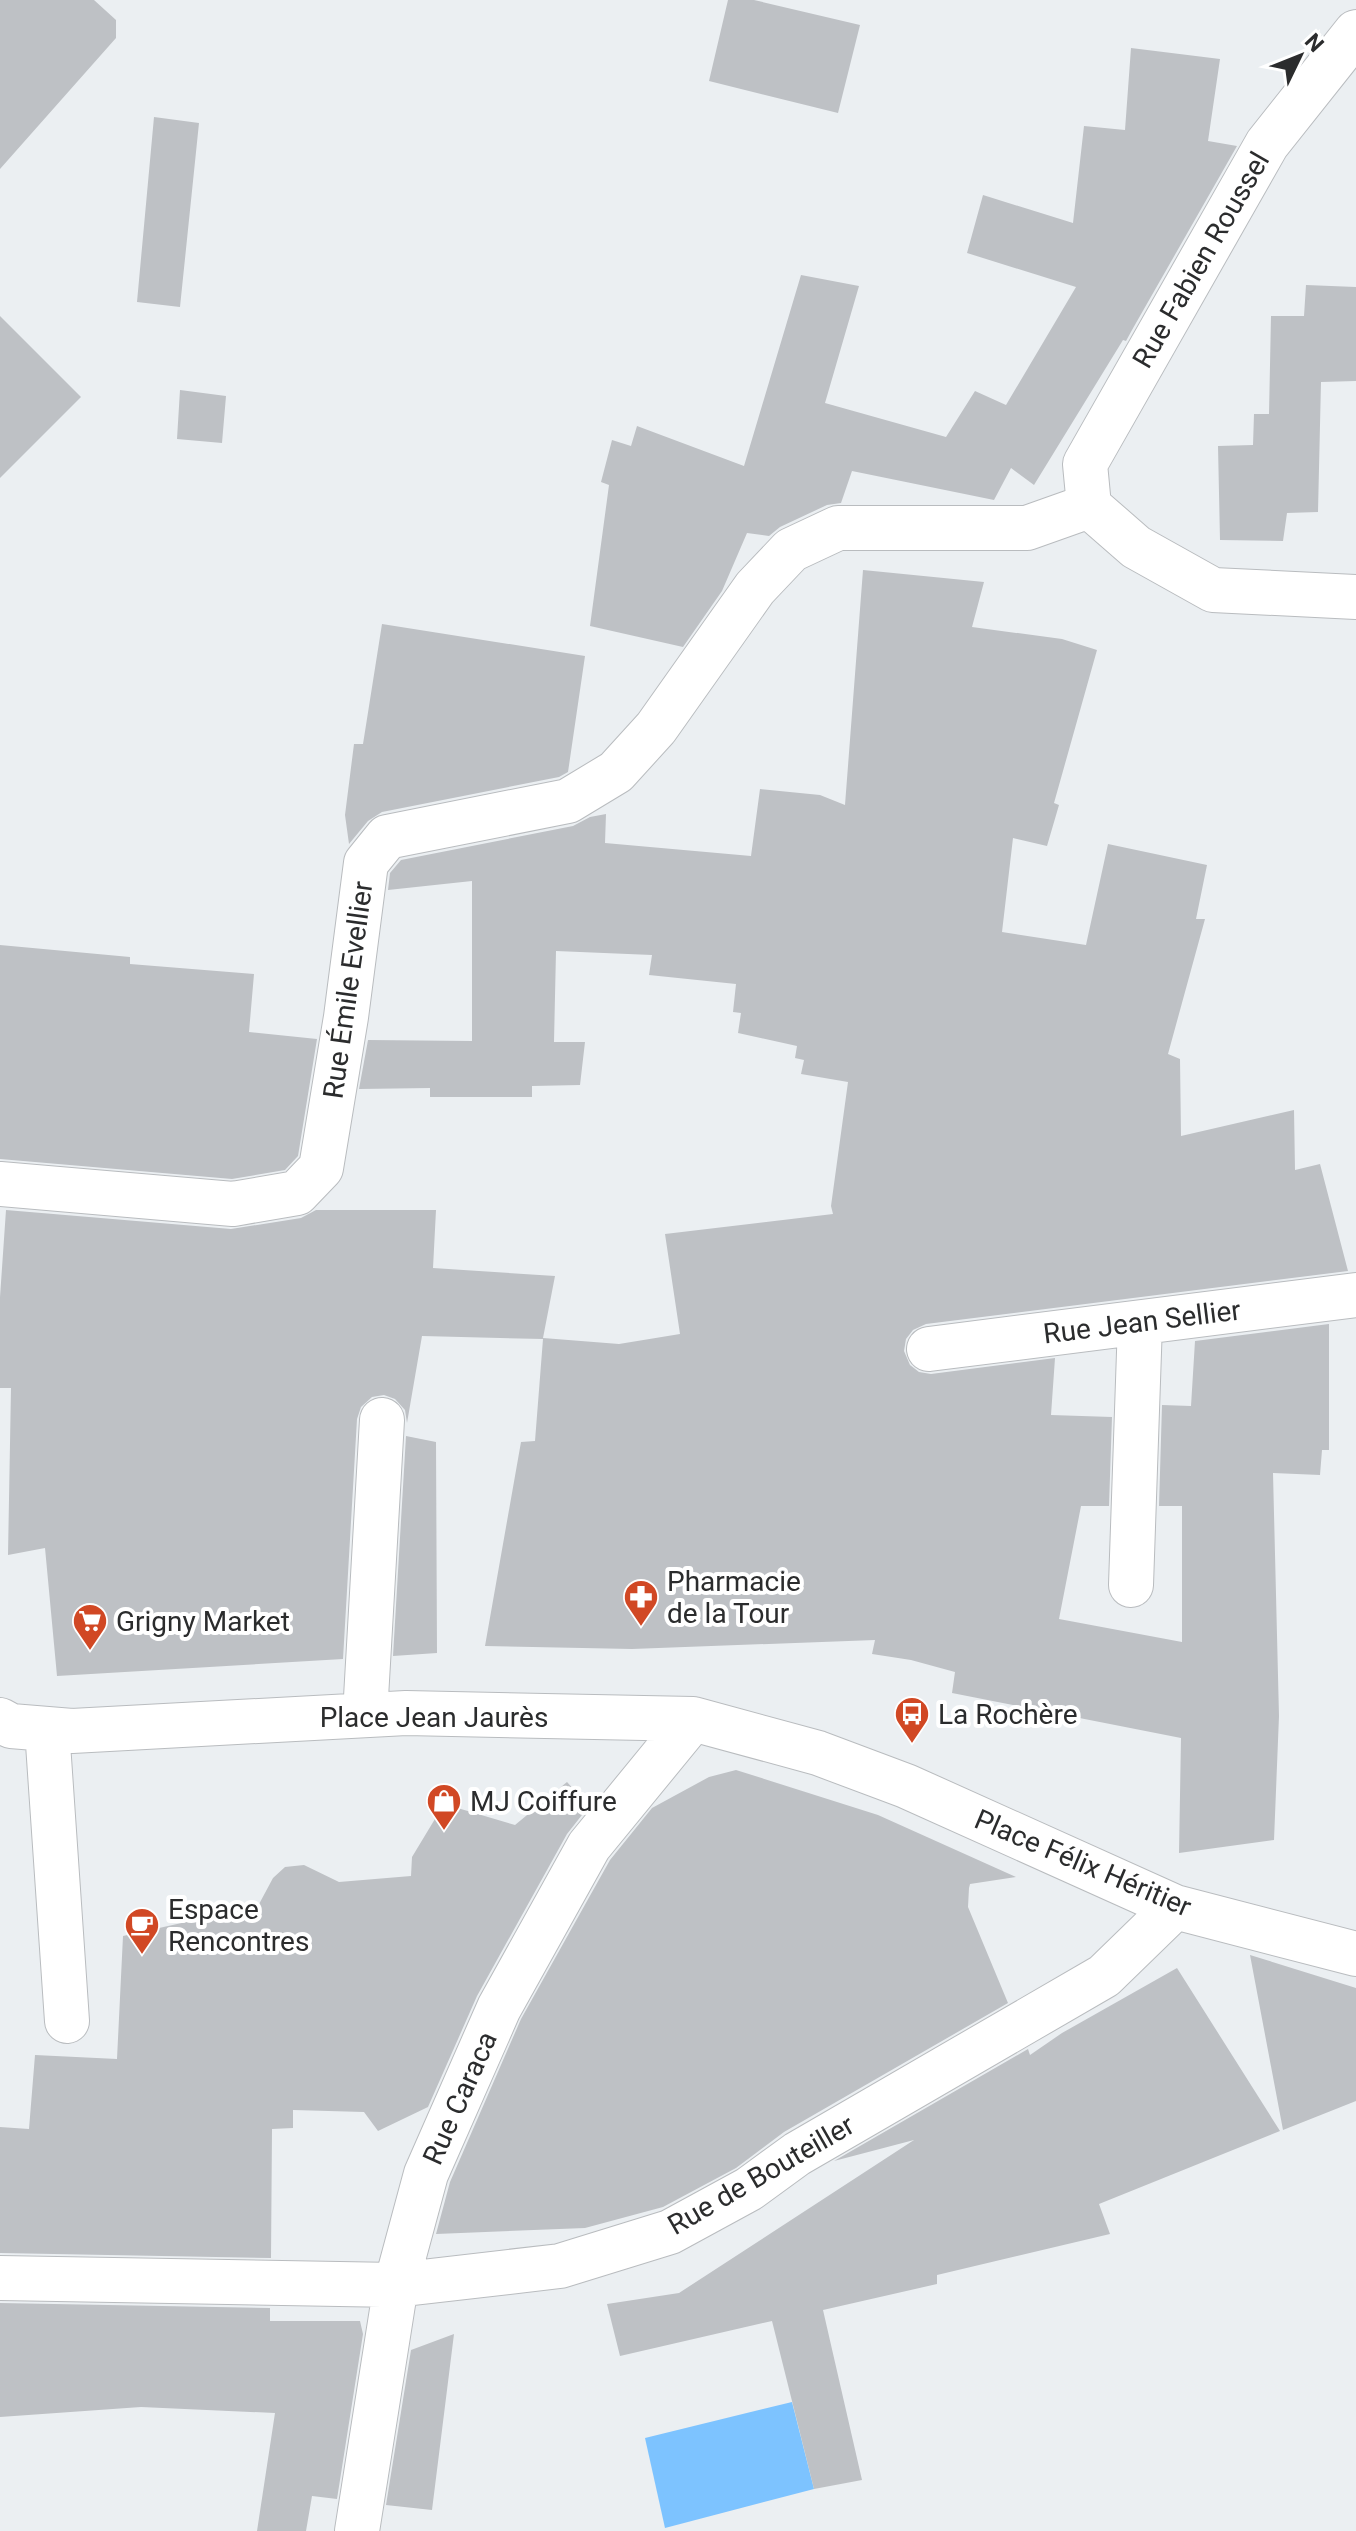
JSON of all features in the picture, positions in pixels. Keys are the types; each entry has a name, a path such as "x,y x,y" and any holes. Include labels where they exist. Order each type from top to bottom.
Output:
{"street":[{"name":"Rue Fabien Roussel","path":"1089,506 1085,464 1267,144 1356,32"},
{"path":"1089,506 1136,547 1213,590 1356,597"},
{"name":"Rue Émile Evellier","path":"0,1184 233,1204 297,1193 321,1168 346,1017 366,863 387,837 568,801 616,772 656,728 755,588 791,550 838,528 1027,528 1089,506"},
{"name":"Rue Jean Sellier","path":"929,1349 1356,1295"},
{"path":"1131,1585 1140,1323"},
{"path":"365,1715 382,1420"},
{"name":"Place Jean Jaurès","path":"0,1720 11,1726 72,1731 406,1713 693,1719 818,1753"},
{"name":"Rue Caraca","path":"357,2531 396,2285 426,2174 499,2008 589,1846 693,1719"},
{"path":"47,1729 67,2021"},
{"name":"Place Félix Héritier","path":"818,1753 906,1786 1175,1907 1356,1954"},
{"name":"Rue de Bouteiller","path":"0,2278 396,2285 560,2266 670,2232 749,2189 797,2154 1104,1976 1175,1907"}],"water":[{"path":"792,2402 814,2489 665,2528 645,2438"}],"building":[{"path":"0,0 94,0 116,20 116,38 0,169"},
{"path":"728,0 754,0 860,25 838,113 709,81"},
{"path":"1131,48 1220,59 1208,141 1237,146 1126,341 1123,340 1034,485 1011,468 994,500 852,471 841,503 827,505 780,527 769,536 747,533 722,591 683,647 590,626 609,485 601,482 612,440 631,446 637,426 744,466 801,275 859,286 825,403 946,437 975,391 1006,405 1076,287 967,253 983,195 1073,223 1084,126 1125,130"},
{"path":"154,117 199,123 180,307 137,302"},
{"path":"1306,285 1356,287 1356,381 1321,382 1318,512 1287,513 1283,541 1220,540 1218,446 1253,445 1254,414 1269,414 1271,316 1304,316"},
{"path":"0,316 81,397 0,478"},
{"path":"180,390 226,396 222,443 177,439"},
{"path":"863,570 984,582 972,627 1062,639 1097,650 1054,803 1059,805 1047,846 1013,838 1002,932 1086,945 1108,844 1207,865 1196,919 1205,919 1168,1054 1180,1059 1181,1136 1294,1110 1295,1170 1320,1164 1348,1271 926,1324 913,1330 906,1339 904,1351 910,1365 919,1372 931,1374 1055,1358 1051,1415 1112,1417 1109,1506 1081,1506 1059,1619 1182,1642 1182,1506 1159,1506 1162,1405 1191,1406 1195,1341 1329,1324 1329,1450 1322,1450 1320,1475 1273,1473 1279,1716 1274,1840 1179,1853 1181,1738 952,1693 955,1672 911,1660 872,1654 875,1640 632,1649 485,1646 521,1442 535,1441 543,1339 422,1336 407,1423 405,1410 395,1399 384,1395 372,1397 361,1407 357,1419 343,1659 57,1676 45,1548 8,1555 11,1388 0,1388 0,1297 6,1210 231,1229 301,1218 316,1210 436,1210 433,1268 555,1276 543,1338 619,1344 680,1334 665,1234 833,1214 831,1206 848,1082 801,1074 804,1060 795,1058 797,1046 738,1033 741,1013 733,1012 736,984 649,975 652,955 556,951 554,1042 585,1042 580,1085 532,1086 532,1097 430,1097 430,1088 359,1089 368,1040 472,1041 472,881 388,890 390,873 401,860 573,826 590,817 606,814 605,843 751,856 760,789 820,795 845,805"},
{"path":"382,624 585,656 568,772 559,777 382,812 368,821 349,844 345,815 354,744 363,744"},
{"path":"0,945 130,957 130,964 254,974 249,1032 317,1039 298,1156 285,1170 232,1179 0,1159"},
{"path":"406,1436 436,1442 437,1653 393,1656"},
{"path":"736,1770 878,1815 1016,1877 970,1884 969,1888 968,1907 1008,2003 784,2132 736,2168 663,2207 585,2228 436,2234 450,2182 521,2019 610,1860 652,1808 709,1777"},
{"path":"567,1782 589,1806 567,1834 477,1996 428,2107 378,2131 364,2112 293,2110 293,2128 272,2129 271,2258 0,2253 0,2127 29,2129 35,2055 117,2059 123,1936 258,1906 273,1878 285,1867 304,1865 339,1882 411,1876 412,1857 444,1804 515,1825"},
{"path":"1250,1955 1356,1988 1356,2101 1283,2130"},
{"path":"1177,1968 1280,2131 1099,2204 1110,2234 937,2275 937,2284 823,2310 862,2480 814,2489 772,2321 620,2356 607,2304 679,2293 914,2140 834,2161 1028,2049 1030,2055 1062,2033"},
{"path":"0,2303 270,2308 270,2321 360,2321 363,2334 337,2499 312,2496 306,2531 257,2531 275,2413 141,2407 0,2417"},
{"path":"454,2334 432,2510 386,2505 411,2350"}],"place":[{"name":"Pharmacie de la Tour","path":"641,1628"},
{"name":"Grigny Market","path":"90,1652"},
{"name":"La Rochère","path":"912,1745"},
{"name":"MJ Coiffure","path":"444,1832"},
{"name":"Espace Rencontres","path":"142,1956"}]}
